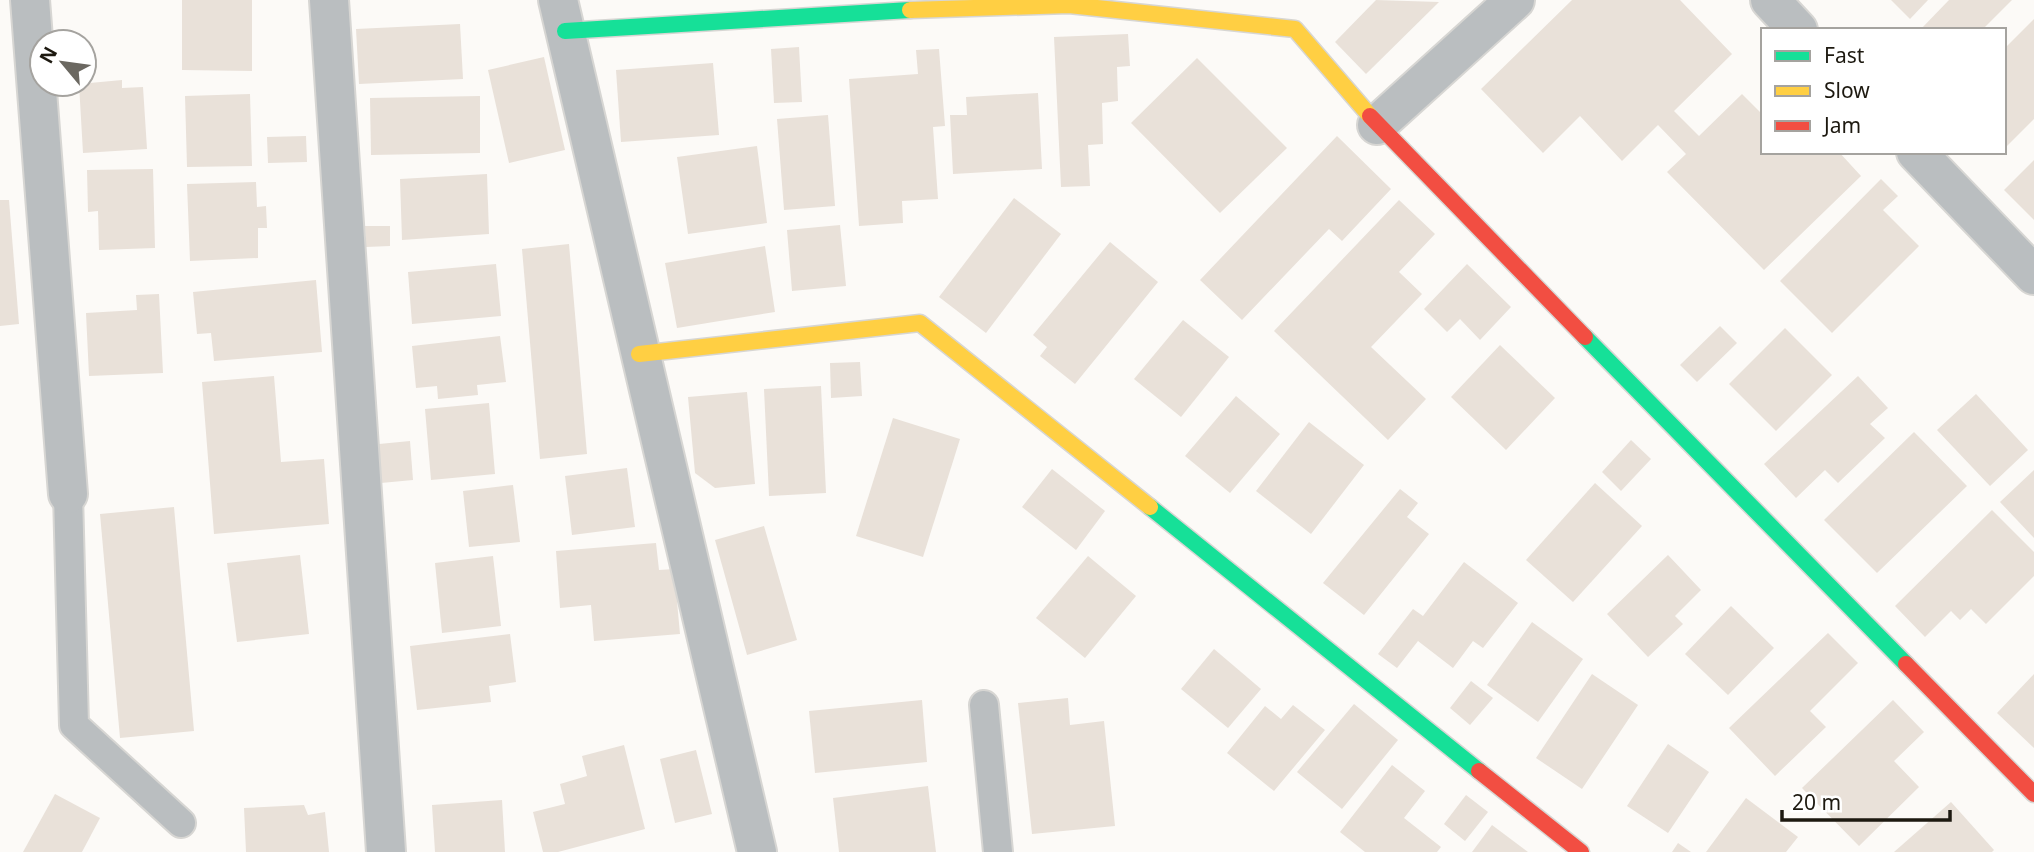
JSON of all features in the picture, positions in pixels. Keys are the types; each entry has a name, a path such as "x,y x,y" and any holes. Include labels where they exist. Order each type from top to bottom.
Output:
{"street":[{"path":"30,0 68,494"},
{"path":"328,0 386,852"},
{"path":"1377,125 1515,0"},
{"path":"1770,0 1796,28"},
{"path":"757,852 561,15 1069,5 1295,29 1377,125 2034,794"},
{"path":"1918,154 2034,275"},
{"path":"639,354 920,323 1581,852"}],"lane":[{"path":"68,494 74,725 181,824"},
{"path":"985,705 998,852"}],"building":[{"path":"182,0 252,0 252,71 182,70"},
{"path":"1376,0 1439,2 1366,74 1335,42"},
{"path":"1572,0 1680,0 1732,54 1674,111 1699,136 1742,94 1761,113 1761,154 1841,154 1861,176 1764,270 1667,172 1686,154 1658,125 1622,161 1580,116 1543,153 1481,89"},
{"path":"1891,0 1928,0 1910,19"},
{"path":"1949,0 2012,0 1984,28 1922,28"},
{"path":"2034,19 2034,119 2006,147 2006,47"},
{"path":"460,24 463,79 359,84 356,29"},
{"path":"1128,34 1130,66 1117,67 1118,101 1102,103 1103,144 1088,145 1090,186 1061,187 1054,37"},
{"path":"799,47 802,102 774,103 771,49"},
{"path":"939,49 945,126 933,127 938,199 902,201 903,223 859,226 849,79 918,74 916,50"},
{"path":"544,57 565,150 509,163 488,70"},
{"path":"1197,58 1287,148 1220,213 1131,123"},
{"path":"713,63 719,135 621,142 616,70"},
{"path":"122,80 122,88 143,87 147,149 83,153 80,98 98,98 98,82"},
{"path":"1038,93 1042,169 953,174 950,115 967,115 966,97"},
{"path":"250,94 252,166 187,167 185,96"},
{"path":"480,96 480,153 371,155 370,98"},
{"path":"828,115 835,206 784,210 777,119"},
{"path":"306,136 307,162 268,163 267,137"},
{"path":"1337,136 1391,189 1342,241 1329,229 1242,320 1200,280"},
{"path":"757,146 767,223 688,234 677,157"},
{"path":"2034,160 2034,220 2004,190"},
{"path":"153,169 155,248 99,250 98,211 88,212 87,170"},
{"path":"487,174 489,234 402,240 400,179"},
{"path":"1881,179 1898,196 1883,210 1919,246 1832,333 1780,281"},
{"path":"256,182 257,207 266,206 267,228 258,228 258,258 190,261 187,184"},
{"path":"1014,198 1061,234 986,333 939,297"},
{"path":"0,200 9,200 19,324 0,326"},
{"path":"1399,200 1435,234 1399,272 1422,294 1371,347 1426,399 1388,440 1274,331"},
{"path":"840,225 846,286 792,291 787,230"},
{"path":"365,226 390,226 390,246 366,247"},
{"path":"1110,242 1158,282 1075,384 1040,356 1047,347 1033,335"},
{"path":"569,244 587,454 540,459 522,249"},
{"path":"765,246 775,312 677,328 665,263"},
{"path":"496,264 501,316 412,324 408,272"},
{"path":"1467,264 1511,307 1480,340 1460,319 1447,332 1424,309"},
{"path":"316,280 322,352 214,361 211,333 197,334 193,292"},
{"path":"159,294 163,373 89,376 86,313 137,310 136,295"},
{"path":"1183,320 1229,357 1181,417 1134,379"},
{"path":"1720,326 1737,343 1697,382 1680,365"},
{"path":"1785,328 1832,375 1776,431 1729,384"},
{"path":"500,336 506,382 477,385 478,395 438,399 437,386 416,388 412,346"},
{"path":"1500,345 1555,398 1506,450 1451,397"},
{"path":"860,362 862,396 831,398 830,363"},
{"path":"274,376 281,462 324,459 329,524 214,534 202,382"},
{"path":"1858,376 1888,408 1870,424 1885,438 1838,483 1825,470 1796,498 1764,464"},
{"path":"821,386 826,493 769,496 764,389"},
{"path":"747,392 755,484 715,488 695,473 688,397"},
{"path":"1976,394 2028,450 1990,486 1937,430"},
{"path":"1236,396 1280,434 1230,493 1185,456"},
{"path":"489,403 495,474 431,480 425,409"},
{"path":"893,418 960,439 923,557 856,536"},
{"path":"1309,422 1364,465 1311,534 1256,491"},
{"path":"1914,432 1967,486 1877,573 1824,520"},
{"path":"1631,440 1651,459 1621,491 1602,472"},
{"path":"410,441 413,480 381,483 379,444"},
{"path":"627,468 635,527 572,535 565,476"},
{"path":"1052,469 1105,511 1076,550 1022,507"},
{"path":"2034,470 2034,538 2000,502"},
{"path":"1595,483 1642,526 1573,602 1526,560"},
{"path":"513,485 520,542 469,547 463,491"},
{"path":"1400,489 1418,503 1407,517 1429,534 1364,615 1323,583"},
{"path":"174,507 194,731 120,738 100,514"},
{"path":"1992,510 2034,552 2034,576 1986,624 1971,609 1960,620 1951,611 1925,637 1895,606"},
{"path":"764,526 797,640 747,655 715,540"},
{"path":"656,543 659,570 674,569 680,634 594,641 591,605 560,608 556,551"},
{"path":"300,555 309,634 237,642 227,563"},
{"path":"1668,555 1701,590 1675,616 1683,624 1648,657 1607,614"},
{"path":"493,556 501,626 442,633 435,563"},
{"path":"1088,556 1136,596 1085,658 1036,618"},
{"path":"1464,562 1518,603 1483,648 1473,641 1453,668 1418,641 1397,668 1378,654 1413,609 1423,616"},
{"path":"1731,606 1774,648 1728,695 1685,654"},
{"path":"1532,622 1583,659 1538,722 1487,685"},
{"path":"1828,633 1858,663 1810,711 1826,727 1775,776 1729,728"},
{"path":"510,634 516,682 489,686 491,702 417,710 410,646"},
{"path":"1214,649 1261,689 1228,728 1181,689"},
{"path":"1592,674 1638,705 1582,789 1536,758"},
{"path":"2034,674 2034,748 1997,713"},
{"path":"1471,681 1493,698 1470,725 1450,708"},
{"path":"1068,698 1070,725 1104,721 1115,826 1032,834 1018,703"},
{"path":"922,700 927,762 815,773 809,711"},
{"path":"1893,700 1924,732 1894,761 1919,787 1859,846 1802,788"},
{"path":"1354,704 1398,740 1342,809 1297,772"},
{"path":"1293,705 1325,730 1274,791 1227,753 1265,706 1281,719"},
{"path":"1668,744 1709,772 1668,833 1627,806"},
{"path":"624,745 645,829 558,852 543,852 533,812 565,804 560,784 587,776 582,756"},
{"path":"696,750 712,814 675,823 660,759"},
{"path":"1392,765 1425,791 1404,818 1441,847 1437,852 1365,852 1340,832"},
{"path":"928,786 936,852 839,852 833,798"},
{"path":"55,794 100,818 82,852 23,852"},
{"path":"1466,795 1488,812 1465,841 1444,824"},
{"path":"1746,798 1798,837 1786,852 1706,852"},
{"path":"502,800 505,852 435,852 432,805"},
{"path":"1951,802 1994,850 1992,852 1894,852"},
{"path":"304,805 308,815 325,812 329,852 246,852 244,808"},
{"path":"1492,825 1528,852 1472,852"},
{"path":"1678,843 1691,852 1672,852"}],"traffic: fast":[{"path":"565,31 910,10"},
{"path":"1585,337 1906,664"},
{"path":"1150,507 1479,771"}],"traffic: slow":[{"path":"910,10 1069,5 1295,29 1370,116"},
{"path":"639,354 920,323 1150,507"}],"traffic: jam":[{"path":"1370,116 1585,337"},
{"path":"1906,664 2034,794"},
{"path":"1479,771 1581,852"}]}
